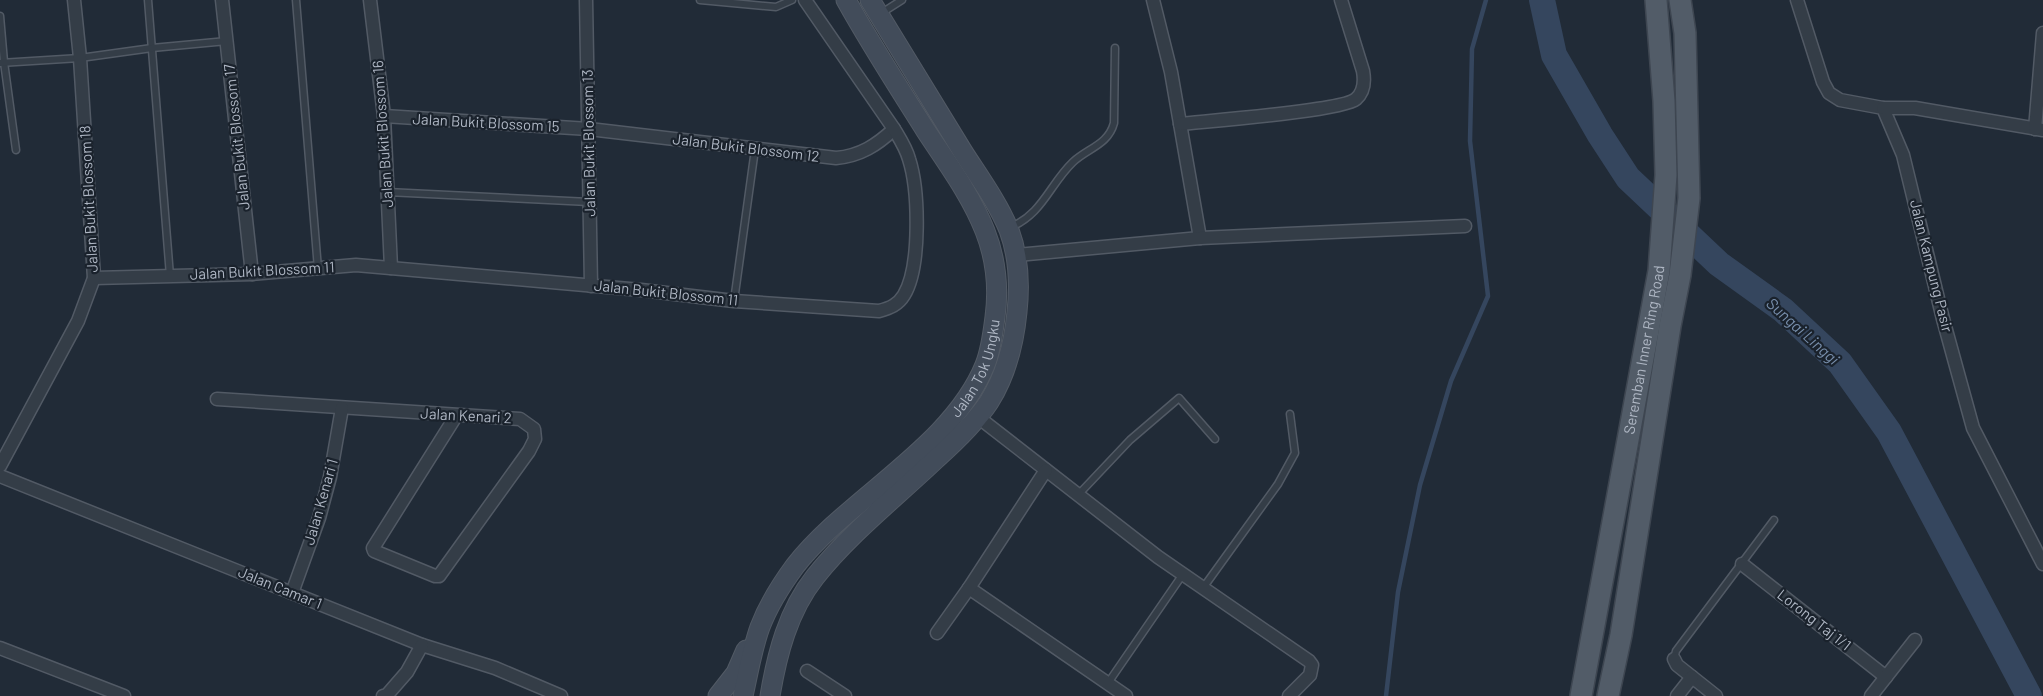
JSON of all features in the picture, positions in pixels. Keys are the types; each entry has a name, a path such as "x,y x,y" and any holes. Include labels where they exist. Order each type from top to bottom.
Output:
{"main road":[{"name":"Jalan Tok Ungku","path":"743,696 760,628 780,589 795,566 819,540 934,436 962,406 985,364 993,338 998,287 994,257 985,231 967,194 878,55 846,0"},
{"name":"Seremban Inner Ring Road","path":"1581,696 1659,272 1666,175 1664,101 1656,0"},
{"name":"Seremban Inner Ring Road","path":"1608,696 1621,635 1670,326 1680,275 1689,198 1685,33 1680,0"},
{"name":"Jalan Tok Ungku","path":"770,696 783,638 796,606 814,578 836,553 950,446 978,417 990,401 1002,377 1011,348 1019,292 1017,255 1008,228 988,192 874,7"},
{"path":"1574,696 1595,617"},
{"path":"718,696 736,673 751,636 760,628"},
{"path":"1613,696 1621,635"}],"street":[{"name":"Jalan Bukit Blossom 18","path":"0,466 78,321 94,278 80,58 74,0"},
{"name":"Jalan Bukit Blossom 17","path":"222,0 252,274"},
{"name":"Jalan Bukit Blossom 16","path":"370,0 384,116 391,268"},
{"name":"Jalan Bukit Blossom 13","path":"586,0 591,286"},
{"name":"Jalan Bukit Blossom 11","path":"94,278 252,274 356,266 591,286 734,301 879,311 889,308 897,303 908,287 914,255 917,202 910,160 903,143 894,129 805,0"},
{"path":"1153,0 1171,72 1200,238"},
{"path":"1180,124 1301,111 1346,104 1356,99 1362,92 1365,83 1364,71 1340,0"},
{"path":"1797,0 1823,82 1829,93 1840,100 1882,108 1914,108 2039,130 2043,33"},
{"name":"Jalan Kampung Pasir","path":"1882,108 1904,155 1943,318 1973,428 2043,564"},
{"name":"Jalan Bukit Blossom 15","path":"384,116 588,129"},
{"name":"Jalan Bukit Blossom 12","path":"588,129 836,158 848,157 867,150 894,129"},
{"path":"1017,255 1200,238 1465,226"},
{"name":"Jalan Kenari 2","path":"217,399 520,419 534,428 535,439 529,450 439,576 435,576 374,551 373,548 456,416"},
{"name":"Jalan Kenari 1","path":"292,593 319,518 330,477 342,408"},
{"path":"978,417 1183,574 1304,657 1312,666 1310,675 1289,696"},
{"path":"937,633 969,588 1046,470"},
{"name":"Jalan Camar 1","path":"0,476 422,645 495,668 561,696"},
{"name":"Lorong Taj 1/1","path":"1742,564 1886,677"},
{"path":"969,588 1126,696"},
{"path":"1872,696 1915,640"},
{"path":"383,696 387,695 407,672 422,645"},
{"path":"0,648 124,696"},
{"path":"1674,659 1677,665 1716,696"},
{"path":"807,671 840,695"},
{"path":"1677,696 1692,677"}],"lane":[{"path":"148,0 170,276"},
{"path":"296,0 318,268"},
{"path":"700,0 776,7 792,0"},
{"path":"874,7 902,0"},
{"path":"0,16 2,63 16,150"},
{"path":"2,63 80,58 152,48 227,41"},
{"path":"1008,228 1029,217 1042,204 1073,162 1097,147 1112,131 1114,123 1115,48"},
{"path":"734,301 755,149"},
{"path":"388,192 589,202"},
{"path":"1078,495 1130,440 1179,398 1215,439"},
{"path":"1203,588 1278,484 1295,453 1290,414"},
{"path":"1674,659 1676,651 1774,520"},
{"path":"1108,683 1183,574"}],"waterway":[{"path":"1386,696 1398,592 1420,485 1451,381 1488,296 1470,141 1472,49 1486,0"},
{"name":"Sungai Linggi","path":"1542,0 1554,55 1600,135 1628,178 1719,264 1783,310 1840,363 1889,432 2029,696"}]}
